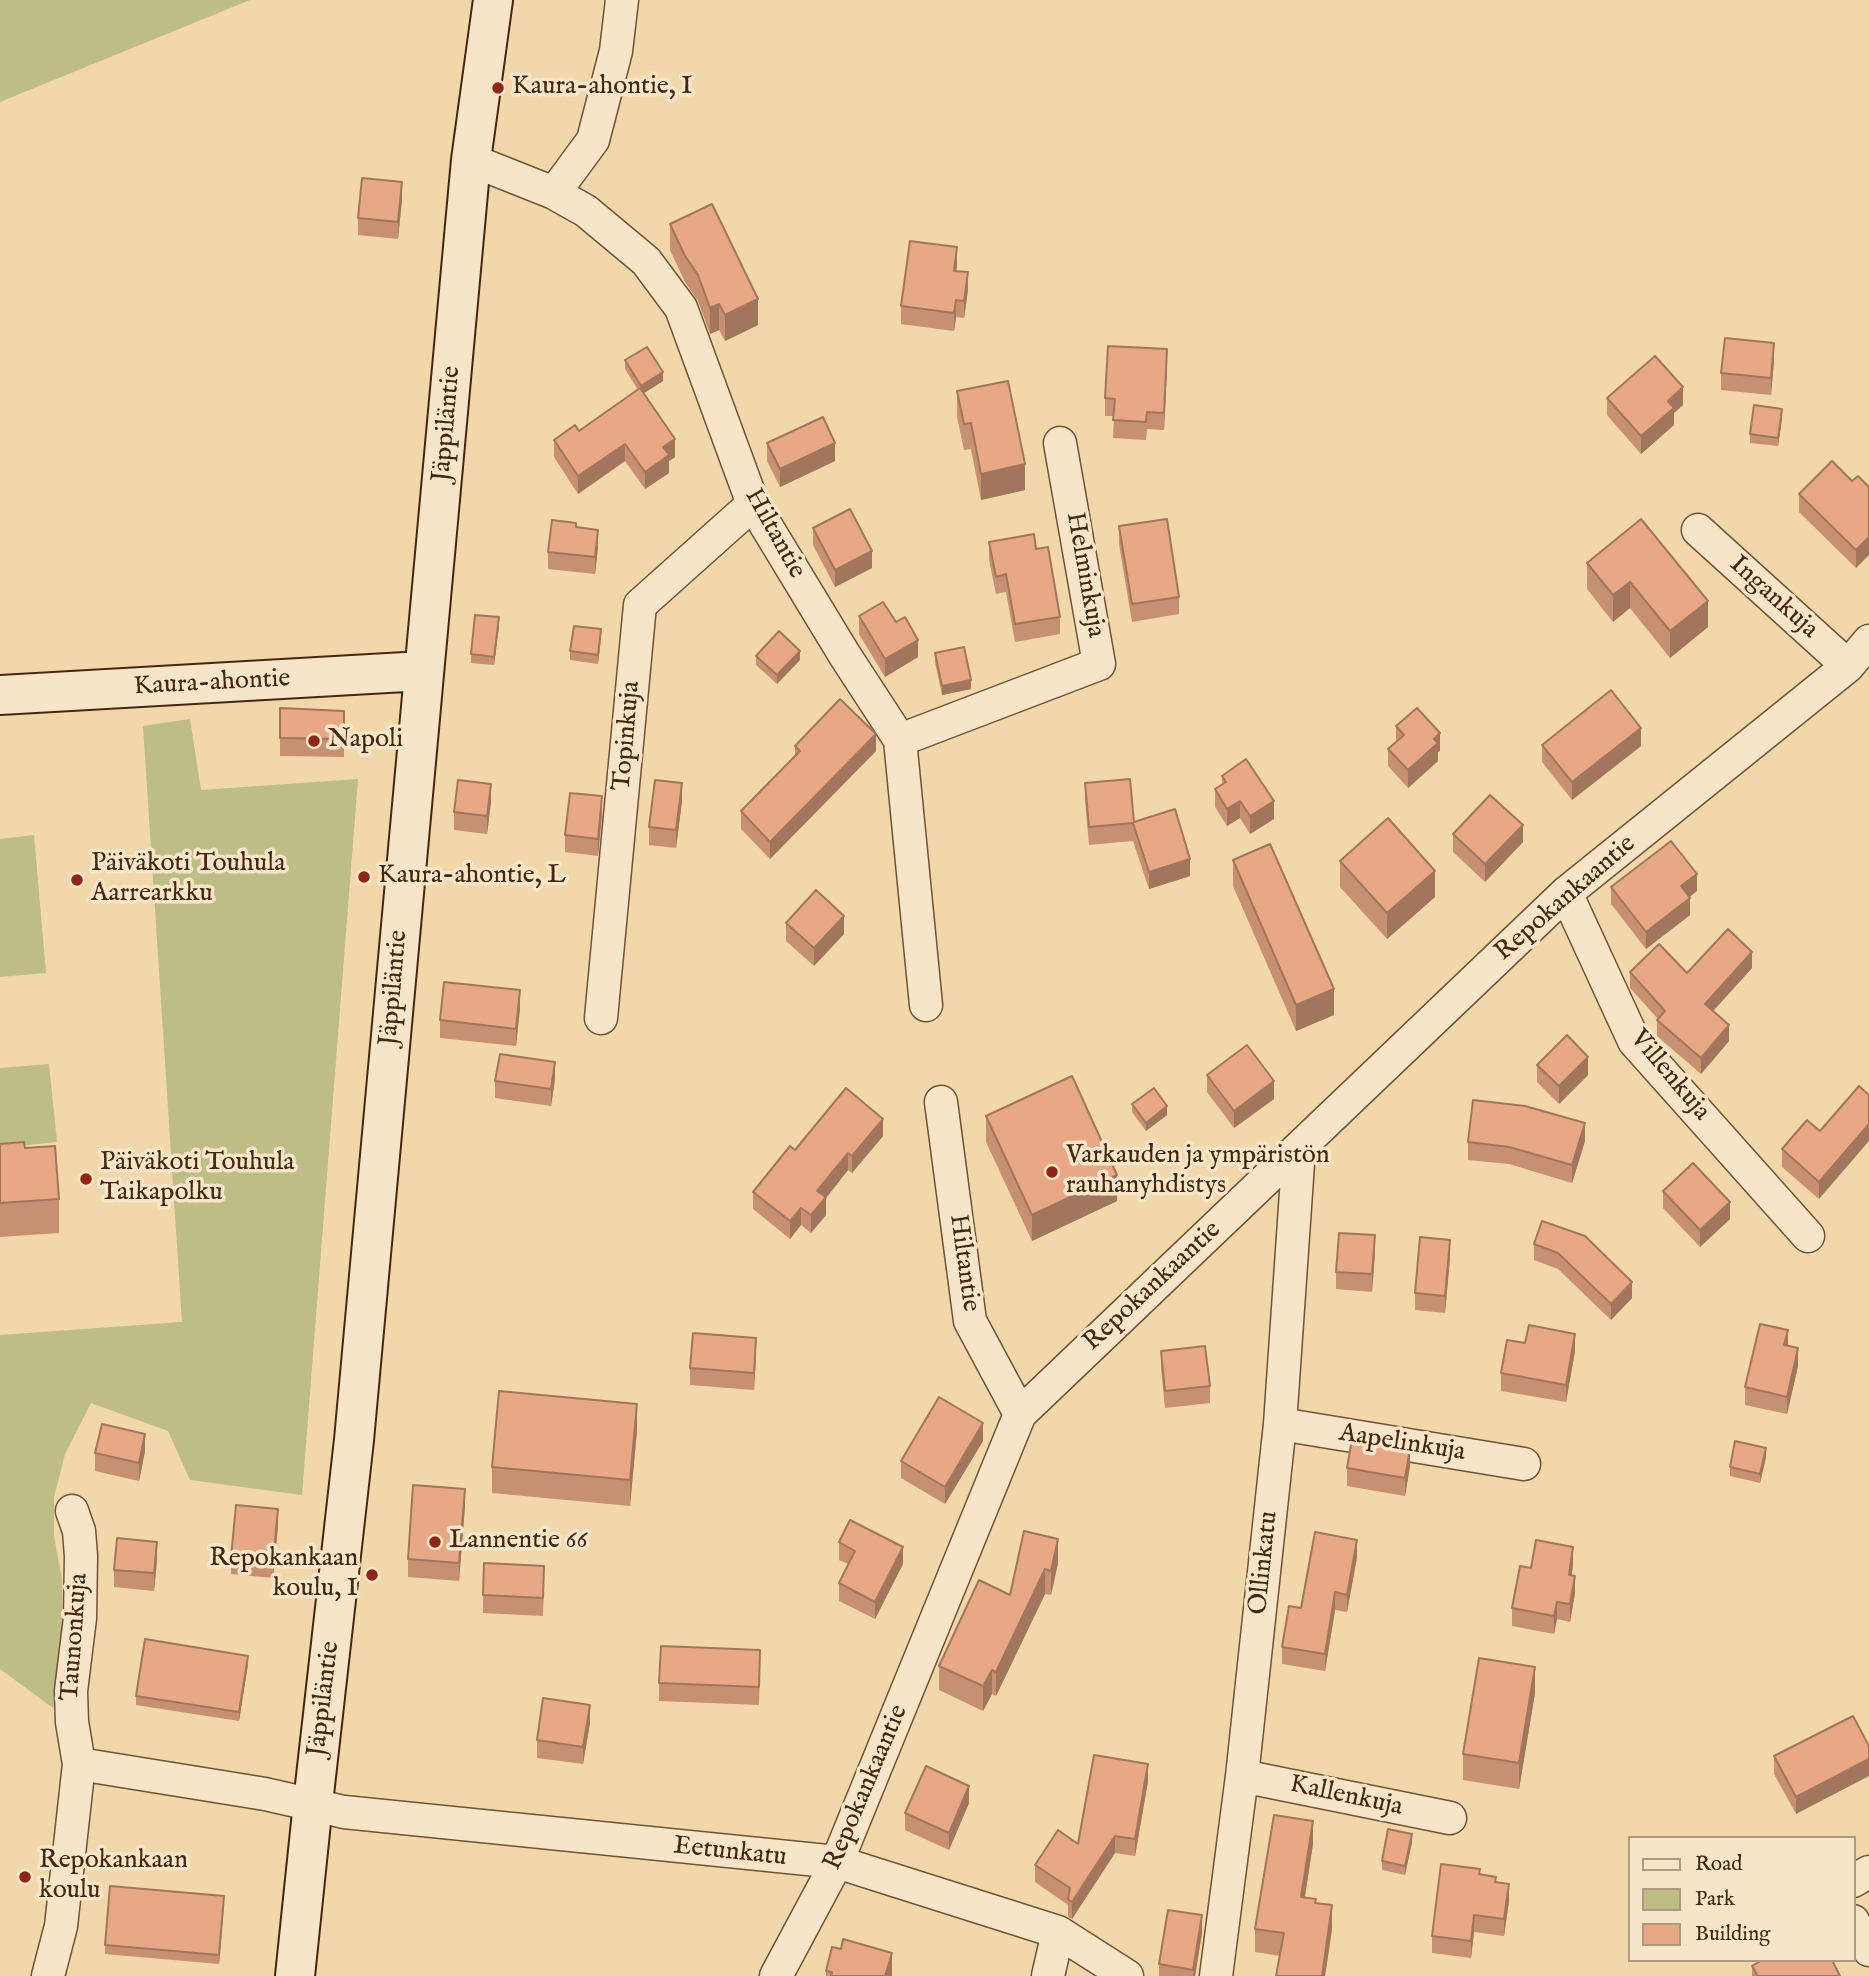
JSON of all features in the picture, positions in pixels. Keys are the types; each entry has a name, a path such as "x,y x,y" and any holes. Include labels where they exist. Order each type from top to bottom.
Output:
{"main road":[{"name":"Jäppiläntie","path":"295,1976 354,1440 471,160 493,0"},
{"name":"Kaura-ahontie","path":"0,695 423,671"}],"street":[{"path":"554,193 593,140 616,51 622,0"},
{"name":"Hiltantie","path":"471,160 554,193 586,211 646,261 681,309 753,505 900,740 926,1005"},
{"name":"Helminkuja","path":"900,740 1099,664 1060,443"},
{"name":"Topinkuja","path":"601,1018 640,605 753,505"},
{"name":"Ingankuja","path":"1698,530 1848,666"},
{"name":"Repokankaantie","path":"776,1976 837,1863 1020,1414 1566,893 1848,666 1869,641"},
{"name":"Villenkuja","path":"1566,893 1634,1041 1808,1236"},
{"name":"Hiltantie","path":"941,1102 970,1321 1020,1414"},
{"name":"Ollinkatu","path":"1216,1976 1242,1776 1280,1424 1299,1149"},
{"name":"Aapelinkuja","path":"1280,1424 1524,1464"},
{"name":"Taunonkuja","path":"48,1976 61,1926 79,1764 72,1722 71,1691 80,1618 81,1556 79,1531 72,1511"},
{"path":"79,1764 313,1803"},
{"name":"Kallenkuja","path":"1242,1776 1450,1818"},
{"name":"Eetunkatu","path":"313,1803 344,1812 837,1863 1058,1932 1126,1976"},
{"path":"1855,1925 1869,1950"},
{"path":"1048,1976 1058,1932"}],"green space":[{"path":"0,0 250,0 0,102"},
{"path":"190,719 201,790 358,779 302,1495 190,1480 168,1431 91,1403 65,1454 54,1497 54,1536 62,1579 62,1638 53,1708 0,1669 0,1335 182,1322 143,726"},
{"path":"34,835 46,973 0,977 0,839"},
{"path":"49,1064 57,1142 0,1148 0,1068"}],"building":[{"path":"362,178 402,182 398,222 358,218"},
{"path":"712,204 758,299 725,315 719,304 710,308 698,275 685,256 670,224"},
{"path":"910,241 957,247 954,271 968,272 964,301 956,300 954,313 901,306"},
{"path":"1725,338 1774,343 1771,378 1721,373"},
{"path":"1108,346 1167,349 1164,413 1147,412 1146,422 1113,420 1115,399 1105,398"},
{"path":"647,347 663,372 641,386 625,360"},
{"path":"1655,356 1683,387 1668,401 1674,408 1641,436 1607,398"},
{"path":"1008,381 1025,464 981,474 971,423 964,424 957,391"},
{"path":"640,388 675,439 663,447 669,455 645,472 625,444 578,476 554,440 575,425 579,431"},
{"path":"1754,405 1782,409 1778,438 1750,434"},
{"path":"823,417 835,443 780,469 767,443"},
{"path":"1832,461 1852,481 1858,476 1869,487 1869,537 1856,550 1799,494"},
{"path":"850,509 872,551 835,570 813,528"},
{"path":"1167,519 1179,597 1132,604 1119,526"},
{"path":"1641,519 1708,601 1670,631 1630,582 1613,595 1587,563"},
{"path":"552,520 576,523 576,527 598,530 595,557 548,552"},
{"path":"1034,534 1036,549 1048,547 1060,617 1015,624 1006,574 996,577 989,542"},
{"path":"883,602 896,622 905,617 918,640 885,659 859,616"},
{"path":"475,615 499,617 494,657 471,654"},
{"path":"574,626 601,629 598,655 570,651"},
{"path":"779,631 800,651 777,675 756,656"},
{"path":"964,647 971,680 942,686 935,653"},
{"path":"1611,690 1641,728 1572,782 1542,745"},
{"path":"840,699 876,734 770,842 741,811 800,751 795,746"},
{"path":"280,708 344,711 344,739 280,738"},
{"path":"1417,708 1440,733 1434,739 1438,743 1408,770 1388,749 1404,735 1396,726"},
{"path":"1246,759 1274,801 1250,816 1240,801 1227,809 1215,789 1226,782 1222,776"},
{"path":"1130,779 1134,822 1175,809 1190,859 1149,872 1133,823 1089,827 1085,783"},
{"path":"458,780 491,784 487,816 454,812"},
{"path":"655,780 682,783 676,830 649,827"},
{"path":"570,793 602,796 598,839 565,835"},
{"path":"1490,795 1523,825 1485,864 1453,834"},
{"path":"1388,818 1435,871 1387,913 1340,861"},
{"path":"1671,841 1697,874 1681,886 1690,898 1646,932 1611,887"},
{"path":"1270,844 1334,989 1296,1005 1233,860"},
{"path":"816,890 844,916 814,948 786,923"},
{"path":"1728,929 1752,952 1705,1004 1729,1025 1701,1058 1657,1020 1665,1011 1630,972 1659,944 1687,973"},
{"path":"444,982 520,990 516,1029 440,1020"},
{"path":"1567,1035 1588,1057 1559,1086 1537,1065"},
{"path":"1247,1045 1274,1081 1234,1111 1207,1075"},
{"path":"500,1054 555,1062 551,1089 495,1081"},
{"name":"Varkauden ja ympäristön rauhanyhdistys","path":"1072,1076 1117,1175 1032,1215 986,1116"},
{"path":"1859,1086 1869,1095 1869,1124 1819,1182 1782,1149 1807,1120 1820,1131"},
{"path":"846,1088 883,1119 852,1156 848,1153 817,1191 826,1197 811,1215 801,1208 790,1221 753,1192 790,1146 795,1150"},
{"path":"1154,1088 1167,1106 1146,1123 1132,1104"},
{"path":"1473,1100 1525,1106 1585,1123 1572,1165 1509,1147 1468,1142"},
{"path":"24,1142 25,1148 55,1146 59,1199 0,1203 0,1144"},
{"path":"1693,1163 1730,1202 1700,1230 1663,1191"},
{"path":"1542,1221 1585,1236 1632,1282 1611,1304 1558,1253 1534,1244"},
{"path":"1339,1233 1375,1235 1372,1274 1336,1272"},
{"path":"1420,1237 1450,1240 1445,1296 1415,1293"},
{"path":"1760,1324 1788,1330 1784,1345 1798,1348 1787,1397 1745,1387"},
{"path":"1529,1325 1575,1334 1566,1385 1501,1373 1507,1340 1525,1343"},
{"path":"693,1333 756,1338 754,1373 690,1368"},
{"path":"1205,1346 1210,1386 1165,1391 1161,1351"},
{"path":"499,1391 637,1404 630,1480 492,1467"},
{"path":"939,1397 983,1423 945,1487 901,1461"},
{"path":"102,1424 145,1434 139,1463 95,1453"},
{"path":"1352,1439 1410,1449 1405,1478 1347,1468"},
{"path":"1735,1441 1766,1448 1760,1474 1730,1467"},
{"path":"413,1485 465,1489 459,1563 408,1559"},
{"path":"236,1505 278,1509 273,1561 231,1557"},
{"path":"850,1520 903,1547 875,1602 839,1583 855,1551 839,1542"},
{"path":"1024,1531 1058,1539 1051,1571 1045,1569 996,1672 992,1670 983,1686 939,1666 979,1580 1010,1595"},
{"path":"1315,1532 1357,1540 1347,1595 1335,1592 1325,1654 1282,1647 1289,1606 1301,1608"},
{"path":"117,1538 157,1542 154,1573 114,1570"},
{"path":"1536,1540 1573,1547 1569,1575 1575,1576 1570,1604 1557,1602 1554,1616 1512,1608 1520,1566 1531,1568"},
{"path":"484,1563 544,1566 543,1598 483,1595"},
{"path":"145,1639 248,1656 239,1712 136,1696"},
{"path":"661,1646 760,1650 759,1687 659,1683"},
{"path":"1479,1658 1535,1667 1519,1763 1463,1754"},
{"path":"543,1698 590,1705 583,1747 537,1740"},
{"path":"1853,1716 1869,1746 1869,1759 1796,1797 1774,1756"},
{"path":"1094,1755 1148,1764 1135,1839 1115,1836 1072,1902 1068,1899 1070,1888 1035,1865 1058,1830 1078,1844"},
{"path":"926,1766 969,1786 949,1833 905,1813"},
{"path":"1274,1815 1313,1821 1301,1897 1316,1899 1315,1903 1332,1905 1322,1976 1276,1976 1284,1933 1255,1929"},
{"path":"1388,1829 1412,1834 1405,1866 1382,1861"},
{"path":"1441,1864 1480,1869 1479,1874 1496,1877 1495,1882 1509,1884 1504,1919 1474,1915 1471,1941 1432,1936"},
{"path":"110,1886 224,1896 219,1955 105,1945"},
{"path":"1168,1910 1202,1915 1193,1970 1159,1964"},
{"path":"843,1939 892,1953 885,1976 831,1976 832,1972 826,1971 832,1947 841,1949"},
{"path":"1759,1962 1833,1962 1840,1976 1758,1976 1752,1966"}],"place":[{"name":"Kaura-ahontie, I","path":"498,88"},
{"name":"Napoli","path":"314,741"},
{"name":"Kaura-ahontie, L","path":"364,877"},
{"name":"Päiväkoti Touhula Aarrearkku","path":"77,880"},
{"name":"Varkauden ja ympäristön rauhanyhdistys","path":"1052,1172"},
{"name":"Päiväkoti Touhula Taikapolku","path":"86,1179"},
{"name":"Lannentie 66","path":"435,1542"},
{"name":"Repokankaan koulu, I","path":"372,1575"},
{"name":"Repokankaan koulu","path":"25,1877"}]}
